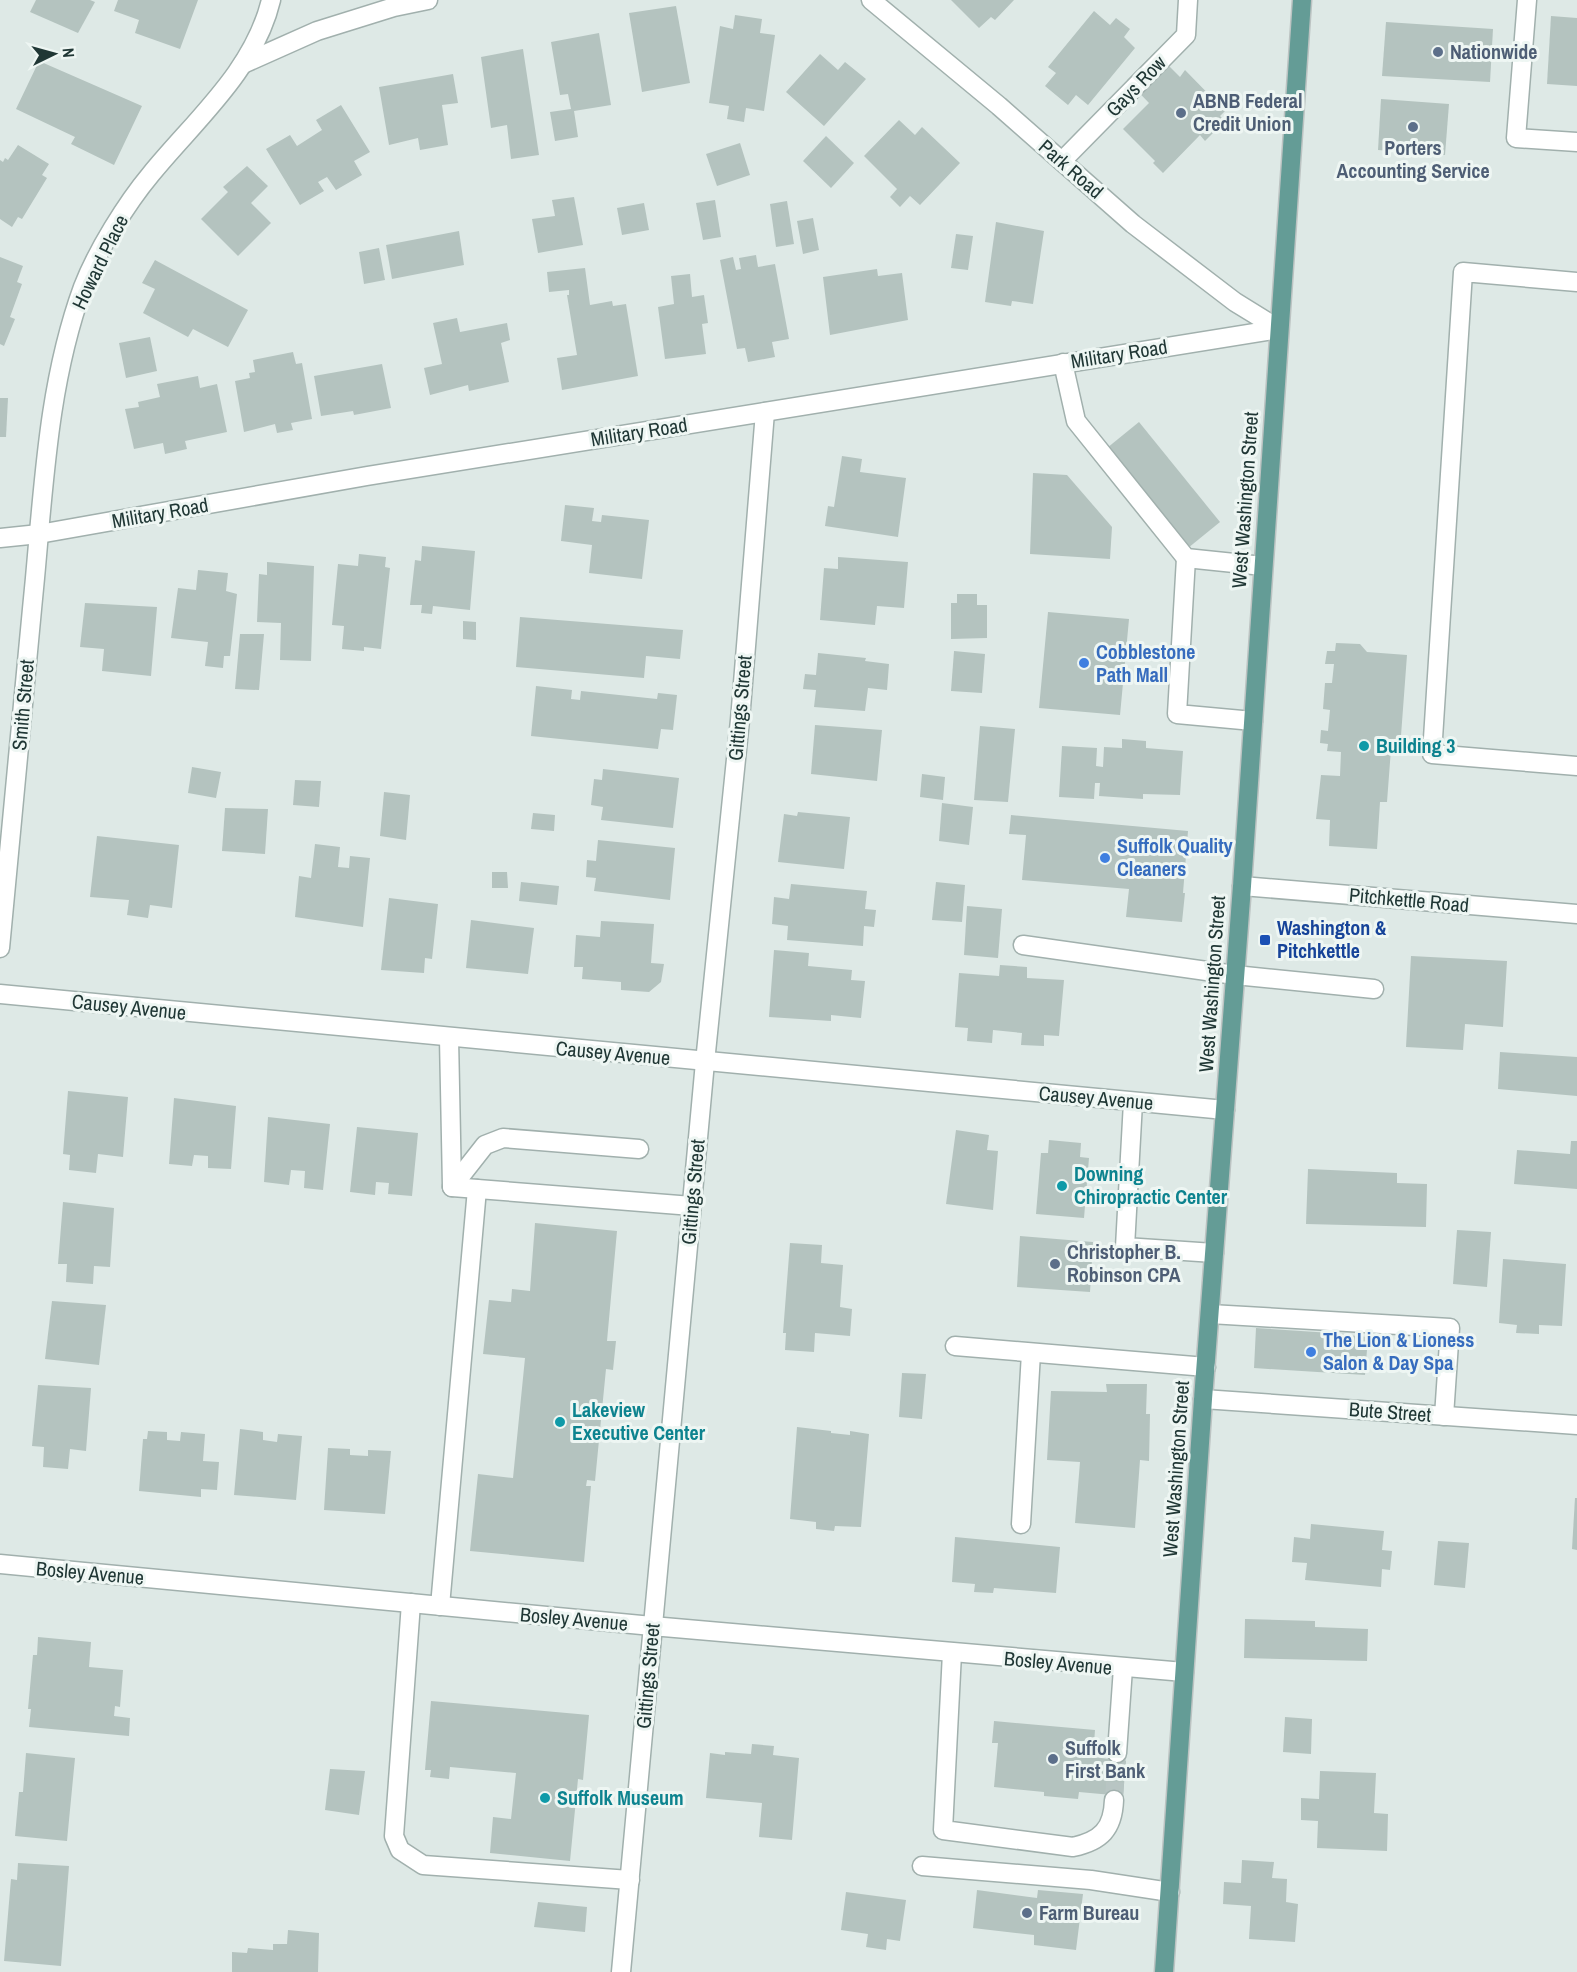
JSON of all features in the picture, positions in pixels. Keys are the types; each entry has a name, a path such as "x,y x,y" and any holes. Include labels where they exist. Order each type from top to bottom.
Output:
{"main road":[{"name":"West Washington Street","path":"1164,1972 1203,1399 1242,886 1302,0"}],"street":[{"name":"Howard Place","path":"39,534 56,385 67,334 84,285 113,228 150,175 208,110 243,64 267,19 271,0"},
{"name":"Howard Place","path":"243,64 317,31 394,7 428,0"},
{"name":"Park Road","path":"871,0 999,106 1133,224 1235,302 1279,329"},
{"name":"Gays Row","path":"1062,161 1186,35 1188,0"},
{"path":"1527,0 1516,138 1577,142"},
{"path":"1577,282 1463,272 1432,754 1577,766"},
{"name":"Military Road","path":"0,538 39,534 367,476 1279,329"},
{"path":"1063,363 1076,421 1185,558 1177,714 1253,721"},
{"name":"Gittings Street","path":"621,1972 705,1062 740,720 765,412"},
{"name":"Smith Street","path":"0,948 39,534"},
{"path":"1185,558 1263,566"},
{"name":"Pitchkettle Road","path":"1242,886 1577,914"},
{"path":"1023,945 1235,975 1374,989"},
{"name":"Causey Avenue","path":"0,994 1225,1110"},
{"path":"449,1038 452,1187"},
{"path":"1133,1102 1125,1247 1214,1253"},
{"path":"452,1187 485,1145 502,1138 639,1149"},
{"path":"452,1187 692,1206"},
{"path":"440,1606 477,1189"},
{"path":"1210,1314 1450,1328 1444,1416"},
{"path":"955,1347 1206,1367"},
{"path":"1021,1524 1031,1353"},
{"name":"Bute Street","path":"1203,1399 1577,1425"},
{"name":"Bosley Avenue","path":"0,1564 652,1626 1184,1672"},
{"path":"411,1603 394,1836 400,1850 423,1866 630,1880"},
{"path":"952,1653 944,1830 1073,1847 1090,1843 1105,1831 1113,1817 1114,1800"},
{"path":"1118,1753 1123,1668"},
{"path":"922,1866 1091,1880 1170,1892"}],"building":[{"path":"36,0 90,0 95,2 78,33 30,12"},
{"path":"118,0 198,0 180,49 135,33 139,20 114,11"},
{"path":"951,0 1014,0 995,20 991,17 979,28"},
{"path":"676,6 690,83 642,92 629,13"},
{"path":"1094,11 1110,25 1116,18 1130,29 1124,37 1135,48 1088,105 1076,95 1068,105 1045,86 1056,73 1048,67"},
{"path":"735,15 762,19 760,33 775,35 764,111 746,108 744,122 727,119 729,106 709,103 720,26 733,29"},
{"path":"1551,16 1577,18 1577,86 1547,84"},
{"name":"Nationwide","path":"1386,22 1493,29 1490,82 1382,76"},
{"path":"599,33 611,105 574,111 578,137 555,141 550,112 571,109 568,94 560,95 551,42"},
{"path":"523,49 539,155 511,159 507,125 491,128 481,57"},
{"name":"ABNB Federal Credit Union","path":"1155,52 1180,77 1185,70 1225,111 1220,116 1225,121 1205,141 1200,135 1163,173 1153,163 1155,161 1123,129 1149,103 1127,80"},
{"path":"820,54 838,70 845,62 866,79 824,126 786,92"},
{"path":"39,61 142,106 114,165 71,144 75,137 16,109"},
{"path":"453,74 458,103 442,105 448,145 420,150 418,138 389,145 379,87"},
{"name":"Porters Accounting Service","path":"1381,99 1449,104 1445,155 1378,150"},
{"path":"341,105 370,152 354,161 362,175 336,190 327,177 318,182 324,191 300,205 266,149 290,135 297,146 322,130 316,120"},
{"path":"899,120 915,135 922,127 960,163 920,205 910,196 900,207 890,197 897,189 864,156"},
{"path":"826,136 854,163 831,188 803,161"},
{"path":"740,143 750,175 717,186 706,154"},
{"path":"18,145 49,164 42,175 47,178 22,219 18,217 12,227 0,219 0,160 3,162 5,158 8,160"},
{"path":"247,166 268,186 251,203 271,223 238,256 201,219 228,192 223,187"},
{"path":"574,197 583,245 538,253 532,219 555,216 552,200"},
{"path":"715,200 721,237 703,240 696,203"},
{"path":"787,201 794,244 776,247 770,204"},
{"path":"644,203 649,230 622,235 617,208"},
{"path":"813,218 819,250 803,254 797,221"},
{"path":"996,222 1044,231 1033,304 1012,301 1011,306 985,302"},
{"path":"459,231 464,265 392,279 386,245"},
{"path":"956,234 973,236 968,270 951,268"},
{"path":"379,248 385,280 364,284 359,252"},
{"path":"756,255 758,267 775,264 789,339 772,342 775,357 748,362 745,348 737,349 720,260 733,257 736,270 741,269 739,258"},
{"path":"0,257 23,266 17,282 22,284 10,317 15,319 4,346 0,344"},
{"path":"155,260 248,310 228,347 193,329 188,337 143,313 155,289 142,283"},
{"path":"585,268 590,305 612,301 613,306 626,304 638,376 562,390 557,358 577,355 567,295 569,295 569,290 549,292 547,272"},
{"path":"877,269 878,276 902,273 908,320 830,335 823,277"},
{"path":"690,274 692,297 704,295 708,323 702,324 706,354 665,359 658,307 674,304 671,276"},
{"path":"457,318 460,332 507,323 510,340 501,343 509,382 469,391 468,385 430,395 424,368 442,364 433,323"},
{"path":"150,337 157,371 126,378 119,343"},
{"path":"293,352 296,364 302,363 312,419 291,423 293,430 277,433 275,424 244,432 235,381 250,378 249,373 255,372 253,360"},
{"path":"382,364 391,408 354,415 353,411 321,416 314,376"},
{"path":"198,376 200,388 217,384 227,432 185,441 187,449 165,454 163,443 134,449 125,409 139,407 138,402 160,397 157,384"},
{"path":"0,398 8,398 6,437 0,437"},
{"path":"1139,422 1220,522 1188,548 1107,448"},
{"path":"842,456 862,459 860,472 906,478 898,537 825,526 828,506 834,507"},
{"path":"1033,473 1067,475 1112,527 1110,559 1030,554"},
{"path":"565,505 594,508 592,521 601,522 602,515 649,520 642,579 589,573 592,545 561,541"},
{"path":"422,546 475,551 470,610 433,606 432,614 421,613 422,605 410,605 415,560 421,561"},
{"path":"359,554 386,557 385,567 390,568 381,649 364,647 364,651 342,649 344,626 332,625 338,564 358,566"},
{"path":"838,557 908,562 904,608 877,606 875,625 820,620 824,568 838,569"},
{"path":"267,562 314,566 311,661 280,660 281,623 257,622 259,574 267,575"},
{"path":"198,570 228,573 226,591 237,594 230,656 224,656 223,668 205,666 208,642 171,638 178,588 196,590"},
{"path":"957,594 977,594 977,605 987,605 987,638 951,639 951,603 957,603"},
{"path":"85,603 157,607 151,676 102,671 104,649 80,647"},
{"name":"Cobblestone Path Mall","path":"1048,612 1129,619 1120,715 1039,708"},
{"path":"520,617 683,630 680,659 646,656 644,678 516,667"},
{"path":"463,621 476,622 476,640 463,639"},
{"path":"240,634 264,634 259,690 235,689"},
{"name":"Building 3","path":"1336,643 1360,644 1367,652 1407,655 1400,749 1391,749 1387,802 1380,802 1377,849 1329,846 1330,820 1316,819 1321,775 1340,776 1341,752 1327,751 1328,744 1320,743 1321,730 1328,731 1330,710 1323,709 1325,683 1332,683 1334,664 1325,664 1327,651 1335,651"},
{"path":"954,651 985,654 982,693 951,691"},
{"path":"818,653 866,658 865,661 889,664 887,690 868,688 865,711 814,707 816,690 803,689 805,674 816,675"},
{"path":"536,686 572,690 571,699 580,700 581,691 657,699 658,693 677,695 673,730 661,729 658,749 531,736"},
{"path":"815,725 882,730 877,781 811,774"},
{"path":"980,726 1015,729 1008,802 974,800"},
{"path":"1122,739 1146,741 1146,748 1183,751 1180,795 1143,794 1143,799 1099,796 1100,783 1095,783 1094,799 1059,797 1062,746 1097,748 1096,766 1103,767 1104,747 1122,748"},
{"path":"192,767 221,772 216,798 188,793"},
{"path":"603,769 679,778 673,828 601,820 603,807 591,805 594,779 602,780"},
{"path":"922,774 945,777 943,800 920,797"},
{"path":"295,780 321,781 319,807 293,805"},
{"path":"384,792 410,795 406,840 380,836"},
{"path":"942,803 973,807 969,845 939,841"},
{"path":"225,808 268,809 265,854 222,851"},
{"path":"798,812 850,817 844,869 778,862 784,814 797,816"},
{"path":"533,813 555,815 554,831 531,829"},
{"name":"Suffolk Quality Cleaners","path":"1011,815 1188,831 1182,922 1126,917 1129,889 1022,880 1026,835 1009,834"},
{"path":"97,836 179,845 172,908 150,905 148,918 127,915 129,900 90,897"},
{"path":"598,840 675,848 670,900 594,891 596,878 586,877 587,860 596,861"},
{"path":"315,844 340,847 338,867 349,868 350,856 370,858 363,927 295,917 299,876 311,878"},
{"path":"492,872 507,872 508,888 492,888"},
{"path":"521,882 559,886 557,905 519,901"},
{"path":"936,882 965,885 962,922 932,920"},
{"path":"791,884 867,891 865,909 876,910 874,927 864,926 863,946 787,940 788,926 772,924 774,897 789,899"},
{"path":"389,898 438,904 432,959 425,958 424,973 381,970"},
{"path":"967,906 1002,909 998,958 964,955"},
{"path":"471,920 534,928 528,974 466,968"},
{"path":"601,921 654,924 651,963 664,964 661,982 649,992 621,990 621,982 582,979 583,967 574,967 576,935 600,937"},
{"path":"774,950 809,953 808,966 852,970 851,980 865,981 861,1018 831,1015 831,1021 769,1017"},
{"path":"1411,956 1507,961 1503,1027 1465,1024 1463,1050 1406,1047"},
{"path":"1000,965 1027,967 1027,978 1064,980 1059,1036 1044,1035 1044,1046 1021,1045 1022,1033 993,1030 992,1043 967,1041 968,1028 955,1027 959,973 999,976"},
{"path":"1500,1052 1577,1057 1577,1096 1498,1089"},
{"path":"68,1091 128,1097 123,1157 98,1154 96,1173 69,1170 70,1155 63,1154"},
{"path":"174,1098 236,1106 231,1169 208,1168 208,1156 194,1155 192,1166 169,1164"},
{"path":"268,1117 330,1124 323,1190 304,1188 305,1171 291,1170 289,1185 264,1182"},
{"path":"357,1127 418,1133 412,1196 388,1194 389,1183 376,1182 375,1195 350,1192"},
{"path":"956,1130 989,1135 987,1150 998,1151 993,1210 946,1204"},
{"name":"Downing Chiropractic Center","path":"1049,1140 1081,1143 1080,1157 1089,1158 1084,1218 1036,1214 1041,1153 1048,1153"},
{"path":"1571,1141 1577,1141 1577,1189 1514,1184 1517,1150 1570,1154"},
{"path":"1308,1169 1397,1173 1397,1183 1427,1184 1426,1227 1306,1224"},
{"path":"63,1202 114,1208 110,1267 94,1266 93,1284 66,1282 67,1264 58,1264"},
{"name":"Lakeview Executive Center","path":"535,1223 617,1231 607,1341 616,1341 613,1370 606,1369 595,1481 587,1480 586,1486 591,1486 584,1562 470,1551 478,1474 513,1478 525,1358 483,1354 489,1300 511,1302 512,1289 530,1291"},
{"path":"1457,1230 1491,1232 1487,1287 1453,1284"},
{"name":"Christopher B. Robinson CPA","path":"1020,1236 1093,1242 1090,1292 1017,1287"},
{"path":"790,1243 822,1245 821,1263 843,1265 840,1307 852,1309 850,1336 815,1333 814,1352 785,1350 786,1333 783,1333"},
{"path":"1503,1259 1566,1264 1562,1326 1539,1325 1539,1334 1516,1333 1517,1325 1499,1323"},
{"path":"52,1301 106,1305 99,1365 45,1359"},
{"name":"The Lion & Lioness Salon & Day Spa","path":"1256,1328 1368,1337 1365,1375 1254,1368"},
{"path":"902,1373 926,1374 922,1419 899,1417"},
{"path":"1106,1384 1147,1384 1146,1414 1150,1414 1149,1461 1140,1460 1135,1528 1075,1523 1080,1462 1047,1460 1051,1391 1107,1392"},
{"path":"38,1385 91,1388 86,1451 70,1449 68,1469 43,1467 44,1447 32,1446"},
{"path":"797,1427 850,1435 850,1431 869,1434 861,1527 835,1526 834,1531 816,1529 816,1522 790,1519"},
{"path":"240,1429 263,1432 263,1440 277,1442 278,1434 302,1436 296,1500 234,1495"},
{"path":"148,1431 167,1432 167,1440 180,1441 181,1432 205,1434 203,1461 219,1462 217,1490 201,1489 201,1497 139,1491 143,1439 147,1439"},
{"path":"328,1448 350,1449 350,1455 368,1456 368,1450 391,1451 385,1514 324,1510"},
{"path":"1575,1498 1577,1498 1577,1550 1572,1549"},
{"path":"1311,1524 1384,1531 1382,1550 1392,1551 1390,1570 1382,1569 1381,1587 1305,1580 1307,1563 1292,1562 1294,1537 1310,1539"},
{"path":"955,1537 1060,1547 1056,1593 994,1588 993,1593 974,1592 975,1584 952,1582"},
{"path":"1438,1541 1469,1543 1465,1588 1434,1585"},
{"path":"1245,1619 1315,1621 1315,1627 1368,1629 1367,1661 1244,1658"},
{"path":"38,1637 91,1642 89,1667 123,1670 120,1707 115,1706 114,1716 130,1718 129,1736 29,1727 31,1709 28,1709 33,1655 37,1655"},
{"name":"Suffolk Museum","path":"431,1701 589,1715 583,1780 578,1779 570,1861 490,1853 493,1817 511,1819 516,1773 450,1767 449,1779 430,1777 431,1770 425,1770"},
{"path":"1285,1717 1312,1719 1311,1754 1283,1752"},
{"name":"Suffolk First Bank","path":"994,1721 1095,1730 1093,1757 1126,1761 1123,1796 1079,1792 1078,1799 1044,1796 1044,1792 994,1787 998,1743 992,1743"},
{"path":"752,1744 774,1746 773,1755 799,1758 792,1840 759,1837 762,1803 706,1798 710,1753 751,1754"},
{"path":"26,1753 75,1758 67,1841 15,1836 19,1792 23,1792"},
{"path":"330,1769 365,1771 359,1815 325,1810"},
{"path":"1320,1771 1376,1773 1374,1813 1388,1814 1387,1851 1317,1848 1318,1821 1301,1820 1301,1798 1319,1799"},
{"path":"1242,1860 1274,1862 1272,1878 1287,1879 1286,1902 1298,1904 1295,1942 1249,1939 1251,1906 1223,1904 1224,1882 1241,1883"},
{"path":"18,1863 69,1866 61,1966 4,1961 11,1879 17,1880"},
{"name":"Farm Bureau","path":"977,1890 1037,1898 1038,1890 1083,1894 1076,1950 1034,1945 1034,1935 973,1928"},
{"path":"846,1892 906,1900 900,1941 887,1939 886,1950 866,1947 868,1934 841,1930"},
{"path":"538,1902 587,1907 585,1932 534,1927"},
{"path":"288,1930 319,1933 318,1972 232,1972 232,1952 247,1953 248,1948 273,1950 273,1944 287,1944"}],"tunnel":[{"path":"1114,1800 1117,1753"}],"place":[{"name":"Nationwide","path":"1438,52"},
{"name":"ABNB Federal Credit Union","path":"1181,113"},
{"name":"Porters Accounting Service","path":"1413,127"},
{"name":"Cobblestone Path Mall","path":"1084,663"},
{"name":"Building 3","path":"1364,746"},
{"name":"Suffolk Quality Cleaners","path":"1105,858"},
{"name":"Washington & Pitchkettle","path":"1265,940"},
{"name":"Downing Chiropractic Center","path":"1062,1186"},
{"name":"Christopher B. Robinson CPA","path":"1055,1264"},
{"name":"The Lion & Lioness Salon & Day Spa","path":"1311,1352"},
{"name":"Lakeview Executive Center","path":"560,1422"},
{"name":"Suffolk First Bank","path":"1053,1759"},
{"name":"Suffolk Museum","path":"545,1798"},
{"name":"Farm Bureau","path":"1027,1913"}]}
